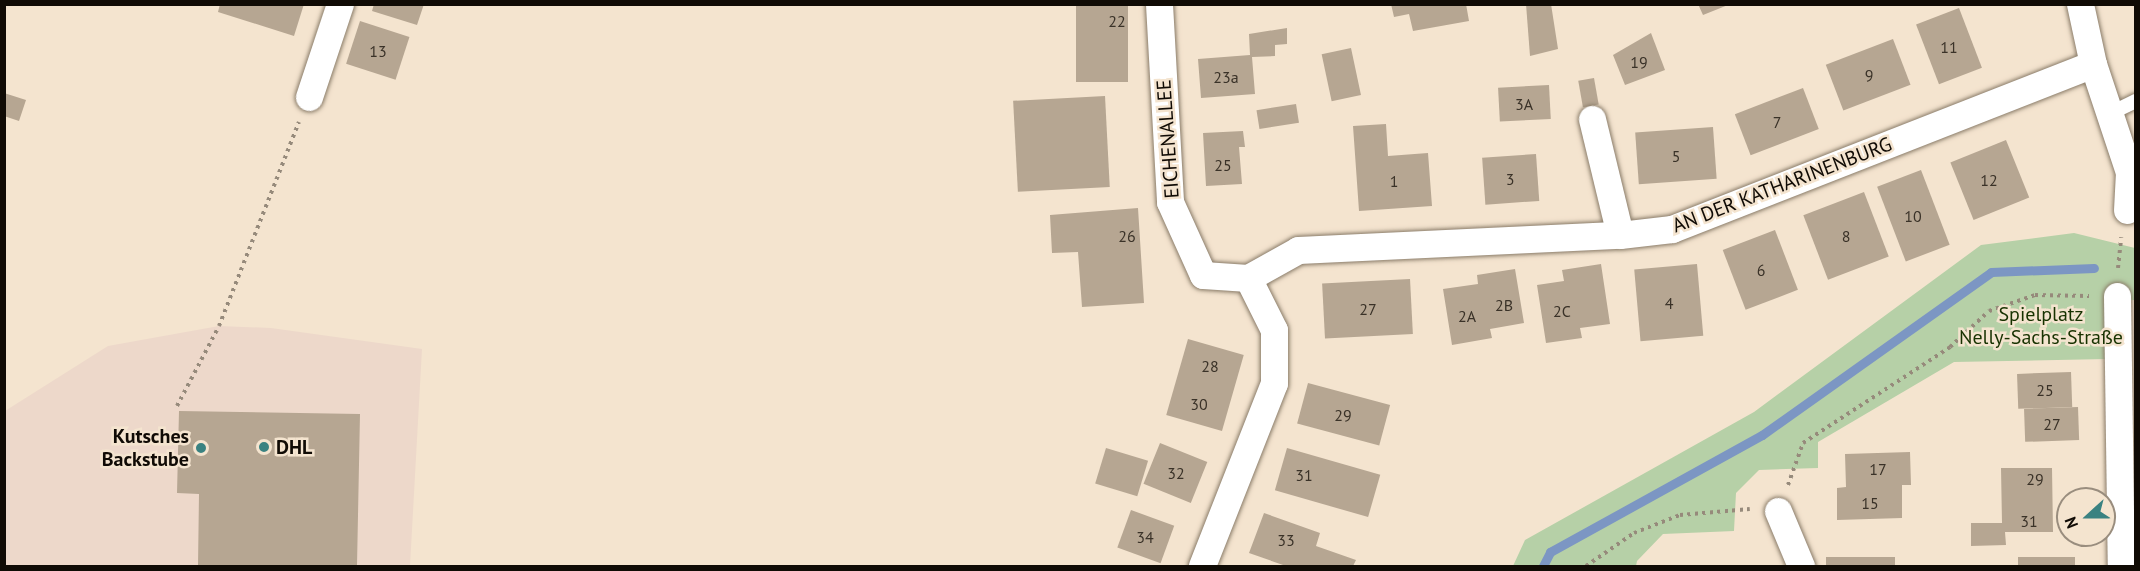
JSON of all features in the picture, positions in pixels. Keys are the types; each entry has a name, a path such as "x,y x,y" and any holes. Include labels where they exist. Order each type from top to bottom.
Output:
{"street":[{"path":"309,97 340,4"},
{"name":"EICHENALLEE","path":"1159,4 1170,202 1203,275 1248,278"},
{"path":"2080,4 2093,64 2129,172 2127,210"},
{"name":"AN DER KATHARINENBURG","path":"1248,278 1298,250 1620,235 1672,229 2093,64"},
{"path":"1592,119 1620,235"},
{"path":"1202,567 1274,383 1274,330 1248,278"},
{"path":"2117,296 2127,436 2121,567"},
{"path":"1778,511 1801,567"}],"lane":[{"path":"2109,114 2136,101"}],"path":[{"path":"177,406 219,326 309,97"},
{"path":"1586,567 1634,533 1680,515 1734,508 1778,511 1803,443 1950,347 1989,311 2035,295 2117,296 2119,244 2127,210"}],"shaded area":[{"path":"219,326 271,328 422,349 410,566 5,566 5,411 108,346"}],"green space":[{"name":"Spielplatz Nelly-Sachs-Straße","path":"2074,233 2135,248 2135,300 2108,301 2107,359 1954,362 1818,442 1818,468 1759,470 1736,493 1734,531 1663,534 1637,561 1636,566 1513,566 1525,540 1754,412 1981,245"}],"building":[{"path":"220,4 304,4 294,36 218,12"},
{"path":"374,4 424,4 417,25 372,11"},
{"path":"1076,4 1128,4 1128,82 1076,82"},
{"path":"1391,4 1466,4 1469,21 1413,31 1409,14 1394,17"},
{"path":"1526,4 1551,4 1558,49 1530,56"},
{"path":"1698,4 1728,4 1728,5 1703,15"},
{"path":"1959,8 1982,68 1939,84 1916,24"},
{"path":"360,21 409,37 396,80 346,64"},
{"path":"1287,28 1287,44 1275,45 1275,56 1252,57 1255,94 1201,98 1198,59 1250,55 1249,34"},
{"path":"1651,33 1665,70 1625,85 1613,55"},
{"path":"1893,39 1911,85 1843,111 1826,65"},
{"path":"1351,48 1361,95 1332,101 1322,54"},
{"path":"1594,78 1599,105 1583,107 1578,81"},
{"path":"1549,85 1551,119 1500,122 1498,88"},
{"path":"1803,88 1819,129 1751,155 1735,114"},
{"path":"4,93 26,100 19,121 4,116"},
{"path":"1105,96 1110,187 1018,192 1013,101"},
{"path":"1296,104 1299,123 1259,129 1256,110"},
{"path":"1386,124 1388,156 1428,153 1432,206 1359,211 1353,126"},
{"path":"1713,127 1717,179 1639,184 1635,132"},
{"path":"1243,131 1245,147 1239,147 1242,184 1206,186 1203,133"},
{"path":"2006,140 2029,197 1974,220 1950,162"},
{"path":"1536,154 1539,201 1485,205 1482,158"},
{"path":"1921,170 1950,245 1906,262 1877,187"},
{"path":"1864,192 1889,256 1828,280 1803,215"},
{"path":"1138,208 1144,303 1082,307 1078,252 1052,253 1050,215"},
{"path":"1775,230 1798,290 1746,310 1723,250"},
{"path":"1601,264 1610,324 1580,328 1582,338 1546,343 1537,285 1564,281 1562,270"},
{"path":"1697,264 1703,336 1641,341 1634,269"},
{"path":"1515,269 1524,323 1490,329 1492,338 1452,345 1443,289 1478,284 1477,275"},
{"path":"1410,279 1413,334 1325,339 1322,284"},
{"path":"1188,339 1244,355 1222,431 1166,415"},
{"path":"2071,372 2072,407 2018,409 2017,374"},
{"path":"1308,383 1390,405 1379,446 1297,424"},
{"path":"2078,407 2079,440 2025,442 2024,409"},
{"path":"179,411 360,414 357,566 198,566 199,494 177,493"},
{"path":"1160,443 1207,462 1191,503 1144,484"},
{"path":"1106,448 1148,461 1137,496 1095,483"},
{"path":"1287,448 1380,475 1368,517 1275,490"},
{"path":"1910,452 1911,485 1902,485 1902,518 1837,520 1837,488 1846,487 1845,454"},
{"path":"2001,468 2052,468 2053,532 2005,532 2006,545 1971,546 1971,523 2002,523"},
{"path":"1131,510 1174,526 1161,563 1117,548"},
{"path":"1264,513 1320,533 1316,546 1356,560 1353,566 1286,566 1249,553"},
{"path":"1826,557 1895,557 1895,566 1826,566"},
{"path":"2018,557 2075,557 2075,566 2018,566"}],"waterway":[{"path":"1543,566 1550,552 1762,435 1991,272 2094,268"}],"place":[{"name":"DHL","path":"264,447"},
{"name":"Kutsches Backstube","path":"201,448"}]}
